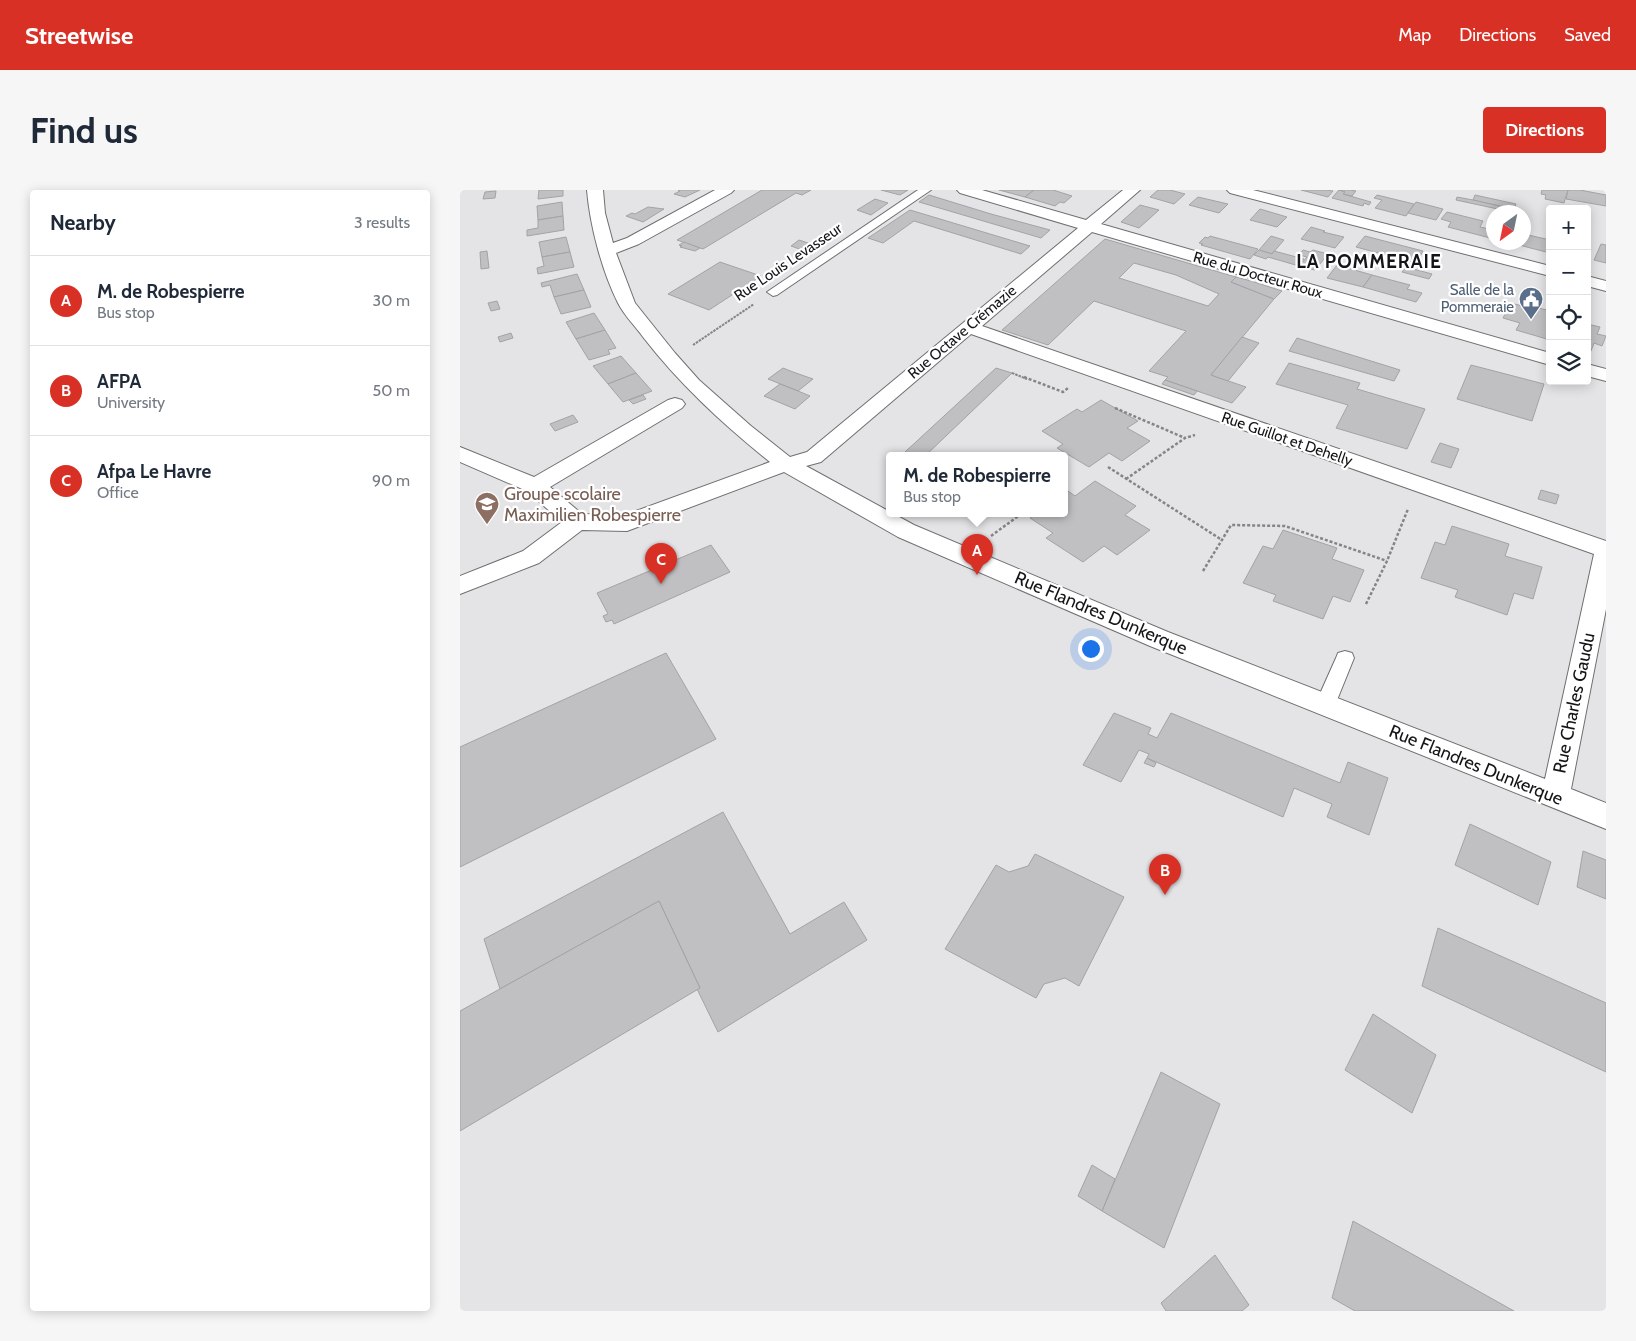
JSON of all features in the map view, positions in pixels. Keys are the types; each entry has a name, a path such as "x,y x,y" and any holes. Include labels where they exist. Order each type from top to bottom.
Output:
{"street":[{"name":"Rue Flandres Dunkerque","path":"596,190 597,214 607,251 628,304 668,357 699,391 744,431 788,465 906,531 1159,639 1606,816"},
{"path":"607,251 633,241 726,190"},
{"name":"Rue du Docteur Roux","path":"965,190 1546,358"},
{"name":"Rue Octave Crémazie","path":"577,522 626,523 764,471 814,457 1132,190"},
{"path":"1235,190 1546,270"},
{"path":"1591,282 1606,286"},
{"name":"Rue Guillot et Dehelly","path":"968,327 1606,550"},
{"path":"1591,371 1606,376"},
{"path":"535,486 675,404"},
{"path":"460,454 535,486 577,522 531,556 460,585"},
{"name":"Rue Charles Gaudu","path":"1555,797 1606,550"}],"lane":[{"name":"Rue Louis Levasseur","path":"773,292 925,190"},
{"path":"1325,705 1345,658"}],"path":[{"name":"Rue Louis Levasseur","path":"668,357 695,344 773,292"},
{"path":"1012,373 1063,392 1068,388"},
{"path":"1113,407 1186,438"},
{"path":"1126,479 1186,438 1237,422"},
{"path":"1108,467 1222,540"},
{"path":"1366,604 1387,561 1418,484"},
{"path":"1203,571 1232,525 1284,526 1387,561"}],"building":[{"path":"539,190 563,190 563,196 538,199"},
{"path":"678,190 700,190 685,197 674,194 680,191"},
{"path":"762,190 811,190 802,195 796,193 703,249 677,240"},
{"path":"881,190 908,190 900,195"},
{"path":"999,190 1034,190 1025,197"},
{"path":"1034,190 1053,190 1072,196 1064,203 1060,202 1055,206 1025,197"},
{"path":"1158,190 1170,190 1185,194 1174,204 1150,197"},
{"path":"1301,190 1327,190 1333,191 1328,197"},
{"path":"1339,190 1356,191 1352,196 1343,194 1345,192"},
{"path":"1339,190 1345,192 1343,194 1371,202 1369,205 1364,203 1363,206 1332,198"},
{"path":"1542,190 1568,190 1564,203 1545,199 1546,195 1541,194"},
{"path":"1568,190 1580,190 1606,195 1606,206 1566,199"},
{"path":"496,191 495,198 483,199 485,192"},
{"path":"929,195 1050,230 1041,238 919,202"},
{"path":"1377,195 1414,204 1406,216 1375,208 1382,200 1374,198"},
{"path":"1475,195 1516,204 1495,205 1473,200"},
{"path":"1198,197 1228,204 1219,213 1189,205"},
{"path":"1457,197 1495,205 1486,206 1456,200"},
{"path":"875,199 888,203 871,215 857,210"},
{"path":"562,202 563,216 538,220 537,206"},
{"path":"1416,202 1443,209 1436,220 1408,213"},
{"path":"1140,205 1159,210 1139,228 1121,222"},
{"path":"648,207 664,209 643,222 626,216 632,213 635,214"},
{"path":"1260,209 1287,217 1277,227 1250,220"},
{"path":"910,210 1030,246 1021,254 914,221 883,243 868,238"},
{"path":"1447,212 1483,221 1480,227 1486,228 1486,237 1448,227 1451,222 1441,219"},
{"path":"563,216 564,230 527,236 527,230 538,228 538,220"},
{"path":"1311,227 1344,237 1335,248 1301,239"},
{"path":"1210,236 1258,249 1250,259 1199,243 1205,237 1208,238"},
{"path":"1271,236 1284,240 1272,254 1259,250"},
{"path":"1365,236 1423,251 1418,260 1414,259 1412,262 1356,247"},
{"path":"1531,236 1546,239 1546,252 1531,248"},
{"path":"566,237 570,252 542,257 539,242"},
{"path":"1105,239 1236,277 1231,282 1274,299 1211,375 1246,387 1232,403 1165,380 1168,377 1149,371 1186,331 1094,301 1048,345 1002,330","holes":["1134,263 1176,275 1219,294 1208,306 1119,278"]},
{"path":"799,240 811,244 802,250 791,246"},
{"path":"684,242 700,248 695,251 680,247 682,246 679,245"},
{"path":"1601,244 1606,245 1606,263 1594,260"},
{"path":"1259,250 1272,254 1274,251 1304,259 1299,266 1254,255"},
{"path":"1303,250 1310,252 1313,250 1328,254 1315,270 1299,266 1307,257 1299,255"},
{"path":"487,251 489,268 481,269 480,252"},
{"path":"570,252 574,267 538,274 537,268 544,266 542,257"},
{"path":"720,262 761,276 709,310 668,294"},
{"path":"1337,265 1372,275 1363,287 1327,278"},
{"path":"1406,267 1432,274 1429,279 1402,272"},
{"path":"577,274 584,290 554,297 550,285 542,287 541,283"},
{"path":"1372,275 1410,285 1407,289 1422,293 1416,302 1363,287"},
{"path":"1236,277 1282,291 1274,299 1231,282"},
{"path":"584,290 591,307 561,314 554,297"},
{"path":"497,301 500,309 491,311 488,303"},
{"name":"Salle de la Pommeraie","path":"1511,303 1537,310 1539,308 1546,310 1546,339 1516,330 1520,323 1503,318"},
{"path":"594,313 605,330 576,339 566,322"},
{"path":"1591,325 1600,327 1597,334 1606,336 1602,346 1594,343 1591,351"},
{"path":"605,330 616,348 608,350 610,354 589,360 576,339"},
{"path":"511,333 513,338 500,342 498,337"},
{"path":"1242,337 1259,343 1228,381 1211,375"},
{"path":"1297,338 1400,370 1394,381 1289,351"},
{"path":"621,356 636,373 608,384 593,366"},
{"path":"1289,363 1360,383 1357,389 1425,409 1407,449 1336,428 1348,405 1276,384"},
{"path":"1471,365 1544,384 1532,421 1457,399"},
{"path":"783,368 813,379 798,391 768,379"},
{"path":"996,368 1012,373 929,452 905,452"},
{"path":"636,373 652,391 623,402 608,384"},
{"path":"1165,380 1197,391 1194,395 1162,384"},
{"path":"780,384 810,396 795,409 764,396"},
{"path":"643,395 646,399 633,404 629,400"},
{"path":"1101,400 1138,421 1127,428 1150,441 1122,461 1109,453 1089,467 1068,455 1068,452 1057,448 1063,444 1042,431 1077,409 1082,412"},
{"path":"573,415 578,422 555,431 550,424"},
{"path":"1440,443 1459,449 1451,468 1431,462"},
{"path":"1095,481 1136,506 1125,515 1150,530 1117,555 1104,546 1083,562 1046,538 1053,533 1030,518 1068,517 1068,491 1075,496"},
{"path":"1541,490 1559,495 1556,504 1538,499"},
{"path":"1452,526 1509,544 1505,556 1542,567 1533,599 1514,593 1507,615 1455,597 1458,590 1421,578 1435,542 1445,545"},
{"path":"1283,530 1337,548 1332,559 1364,570 1350,602 1333,596 1323,619 1273,601 1276,595 1243,583 1263,546 1273,549"},
{"path":"711,545 730,572 614,624 612,620 606,622 603,616 608,614 597,593"},
{"path":"669,554 673,561 654,569 649,563"},
{"path":"666,653 716,739 460,867 460,747"},
{"path":"1114,713 1151,728 1148,734 1157,738 1171,713 1340,783 1348,762 1388,778 1369,835 1327,817 1332,804 1294,788 1283,817 1147,758 1149,754 1139,750 1121,782 1083,765"},
{"path":"1147,758 1156,763 1154,767 1144,763"},
{"path":"723,812 790,934 844,902 867,940 718,1032 697,989 700,988 659,901 500,989 484,939"},
{"path":"1470,824 1551,862 1538,905 1455,865"},
{"path":"1583,851 1606,860 1606,899 1577,887"},
{"path":"1035,854 1124,897 1079,986 1065,978 1044,984 1036,998 945,949 996,865 1009,872 1028,866"},
{"path":"659,901 700,988 460,1131 460,1011"},
{"path":"1438,928 1606,1003 1606,1072 1422,986"},
{"path":"1373,1014 1436,1055 1412,1113 1345,1070"},
{"path":"1161,1072 1220,1104 1164,1248 1102,1211"},
{"path":"1092,1165 1115,1179 1102,1211 1078,1196"},
{"path":"1353,1221 1514,1311 1355,1311 1332,1298"},
{"path":"1215,1255 1249,1305 1242,1311 1166,1311 1161,1303"}],"place":[{"name":"Salle de la Pommeraie","path":"1531,320"},
{"name":"Groupe scolaire Maximilien Robespierre","path":"487,525"},
{"name":"M. de Robespierre","path":"977,575"},
{"name":"Afpa Le Havre","path":"661,584"},
{"name":"AFPA","path":"1165,895"}],"district":[{"name":"LA POMMERAIE","path":"1369,261"}]}
